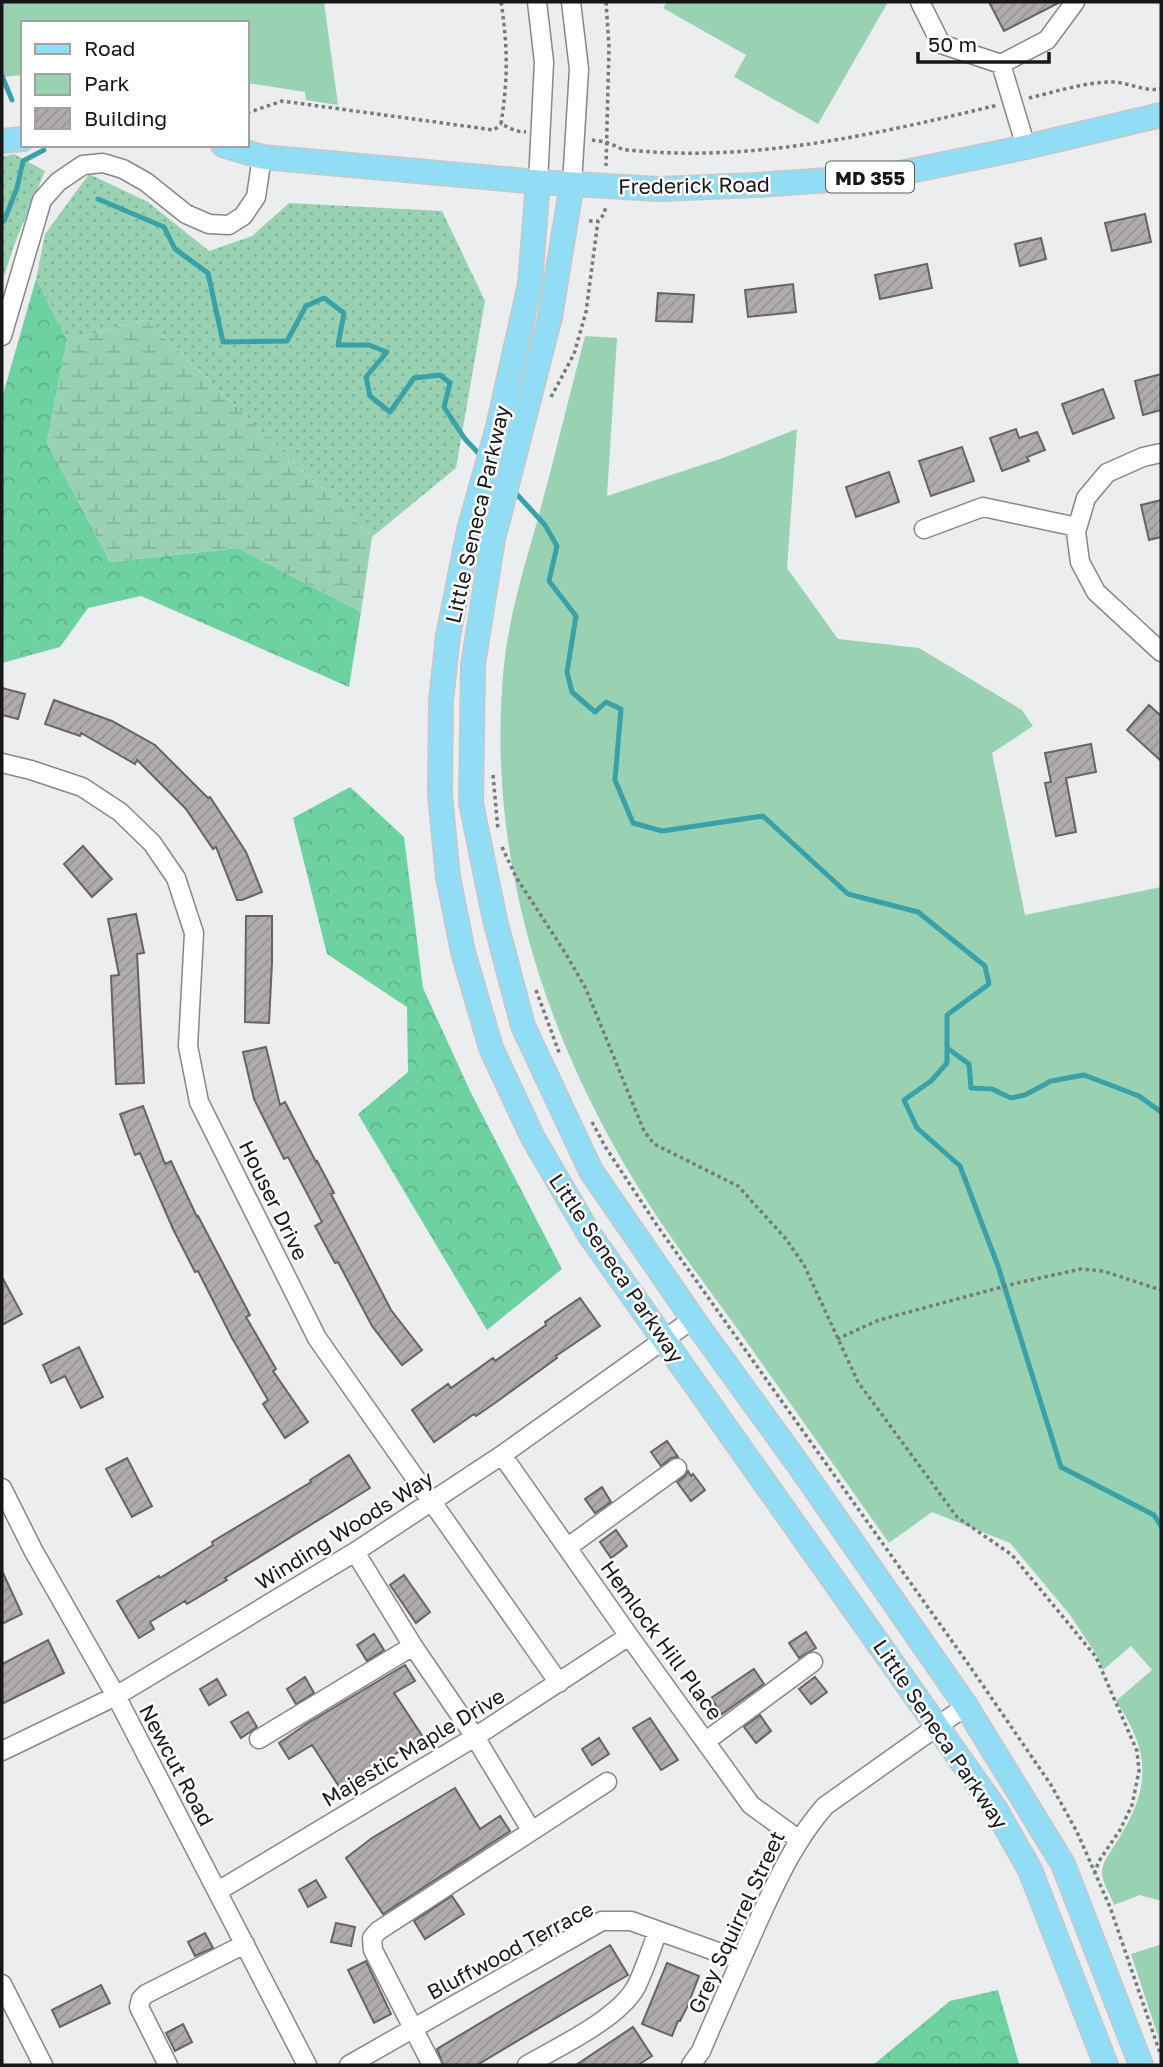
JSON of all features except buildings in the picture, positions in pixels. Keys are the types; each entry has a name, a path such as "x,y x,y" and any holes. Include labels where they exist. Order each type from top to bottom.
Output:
{"main road":[{"name":"Frederick Road","path":"230,147 262,157 538,182 673,188 757,186 886,176 1161,116"},
{"path":"2,141 21,139"},
{"name":"Little Seneca Parkway","path":"538,182 530,284 498,426 470,530 448,636 441,701 440,795 446,863 463,952 491,1048 533,1138 589,1234 996,1810 1030,1870 1106,2065"},
{"name":"Little Seneca Parkway","path":"572,184 550,317 493,539 472,665 471,803 495,920 523,1026 592,1171 693,1320 798,1464 966,1706 1063,1864 1141,2065"}],"street":[{"name":"Little Seneca Parkway","path":"537,2 544,62 538,182"},
{"name":"Little Seneca Parkway","path":"571,2 579,69 572,184"},
{"path":"920,2 942,44 1001,64 1047,40 1075,2"},
{"path":"1001,64 1026,146"},
{"path":"2,336 42,200 58,182 83,164 103,163 122,169 146,182 186,214 209,224 229,225 243,216 256,197 262,157"},
{"path":"1161,453 1143,457 1107,473 1086,498 1076,532 1080,562 1096,592 1161,652"},
{"path":"924,529 983,507 1077,527"},
{"name":"Houser Drive","path":"2,763 82,787 120,812 152,843 176,878 194,933 188,1046 199,1102 317,1338 559,1683"},
{"name":"Winding Woods Way","path":"2,1751 116,1696 355,1552 502,1455 693,1320"},
{"name":"Hemlock Hill Place","path":"502,1455 751,1805 799,1839"},
{"path":"568,1547 677,1468"},
{"name":"Newcut Road","path":"2,1488 33,1550 116,1696 307,2065"},
{"path":"355,1552 412,1646 475,1737 531,1830"},
{"name":"Majestic Maple Drive","path":"218,1891 475,1737 629,1636"},
{"path":"258,1739 412,1646"},
{"path":"706,1741 813,1662"},
{"name":"Grey Squirrel Street","path":"691,2065 701,2051 740,1960 799,1839 825,1806 966,1706"},
{"path":"432,2065 373,1950 372,1938 378,1931 607,1782"},
{"name":"Bluffwood Terrace","path":"349,2065 602,1921 631,1921 740,1960"},
{"path":"527,2065 613,2014 625,2002 636,1986 658,1931"},
{"path":"168,2065 139,2007 141,1999 245,1944"},
{"path":"2,1984 43,2065"}],"path":[{"path":"248,113 282,101 494,130 501,124 507,83 506,32 501,2"},
{"path":"606,2 609,47 607,154"},
{"path":"586,139 607,142 624,150 680,154 755,152 860,136 1081,86 1112,82 1161,89"},
{"path":"501,124 516,131"},
{"path":"550,400 574,354 586,312 598,221 605,213"},
{"path":"589,221 598,221"},
{"path":"493,772 499,842 505,868"},
{"path":"499,842 516,877 586,989 644,1131 654,1144 738,1186 786,1239 804,1265 858,1382 957,1517 1012,1555 1096,1657 1137,1751 1139,1770 1132,1805 1120,1830 1098,1861 1095,1872"},
{"path":"533,981 562,1058"},
{"path":"588,1114 606,1148 656,1224 1044,1775 1077,1832 1110,1907 1161,2056"},
{"path":"836,1339 879,1320 1081,1269 1102,1271 1161,1290"}],"green space":[{"path":"2,2 324,2 338,105 306,100 305,92 248,83 248,21 21,21 21,75 2,77"},
{"path":"667,2 888,2 818,124 734,77 746,55 663,8"},
{"path":"14,154 45,171 2,282 2,157"},
{"path":"89,174 148,202 209,251 252,236 289,203 442,211 485,301 456,468 372,537 146,320 67,340 36,279 45,234"},
{"path":"36,279 67,340 47,442 110,562 238,548 361,612 349,687 141,596 88,608 60,647 2,663 2,398"},
{"path":"146,320 372,537 361,612 238,548 110,562 47,442 67,340"},
{"path":"585,336 617,338 607,496 723,458 797,429 787,568 838,639 919,648 1022,710 1033,726 992,753 1025,915 1161,887 1161,1901 1140,1895 1114,1905 1102,1874 1105,1861 1137,1803 1141,1786 1141,1754 1136,1737 1116,1701 1152,1670 1131,1646 1103,1670 1096,1654 1070,1615 1010,1543 932,1512 889,1543 652,1209 594,1109 567,1050 544,988 525,925 511,861 503,796 500,731 504,665 516,596"},
{"path":"350,787 404,837 423,988 471,1093 562,1269 487,1330 358,1114 408,1072 407,1007 327,954 293,818"},
{"path":"1161,1942 1161,2045 1131,1954"},
{"path":"998,1990 1019,2064 873,2065 950,2001"}],"waterway":[{"path":"2,76 12,100"},
{"path":"2,221 17,188 23,161 44,150"},
{"path":"98,199 164,227 175,249 208,273 223,342 287,341 306,306 324,298 344,313 338,345 369,345 387,352 366,377 370,396 390,412 414,378 440,375 450,383 444,407 465,439 484,459"},
{"path":"512,489 545,525 557,546 549,581 576,616 567,672 572,692 595,712 606,702 621,709 615,780 633,823 662,831 763,816 848,894 918,912 985,966 989,984 947,1015 947,1063 931,1081 904,1100 917,1128 960,1166 998,1266 1061,1467 1154,1515 1161,1526"},
{"path":"947,1048 969,1064 971,1088 992,1089 1011,1098 1025,1095 1051,1081 1084,1075 1139,1096 1161,1112"}]}
